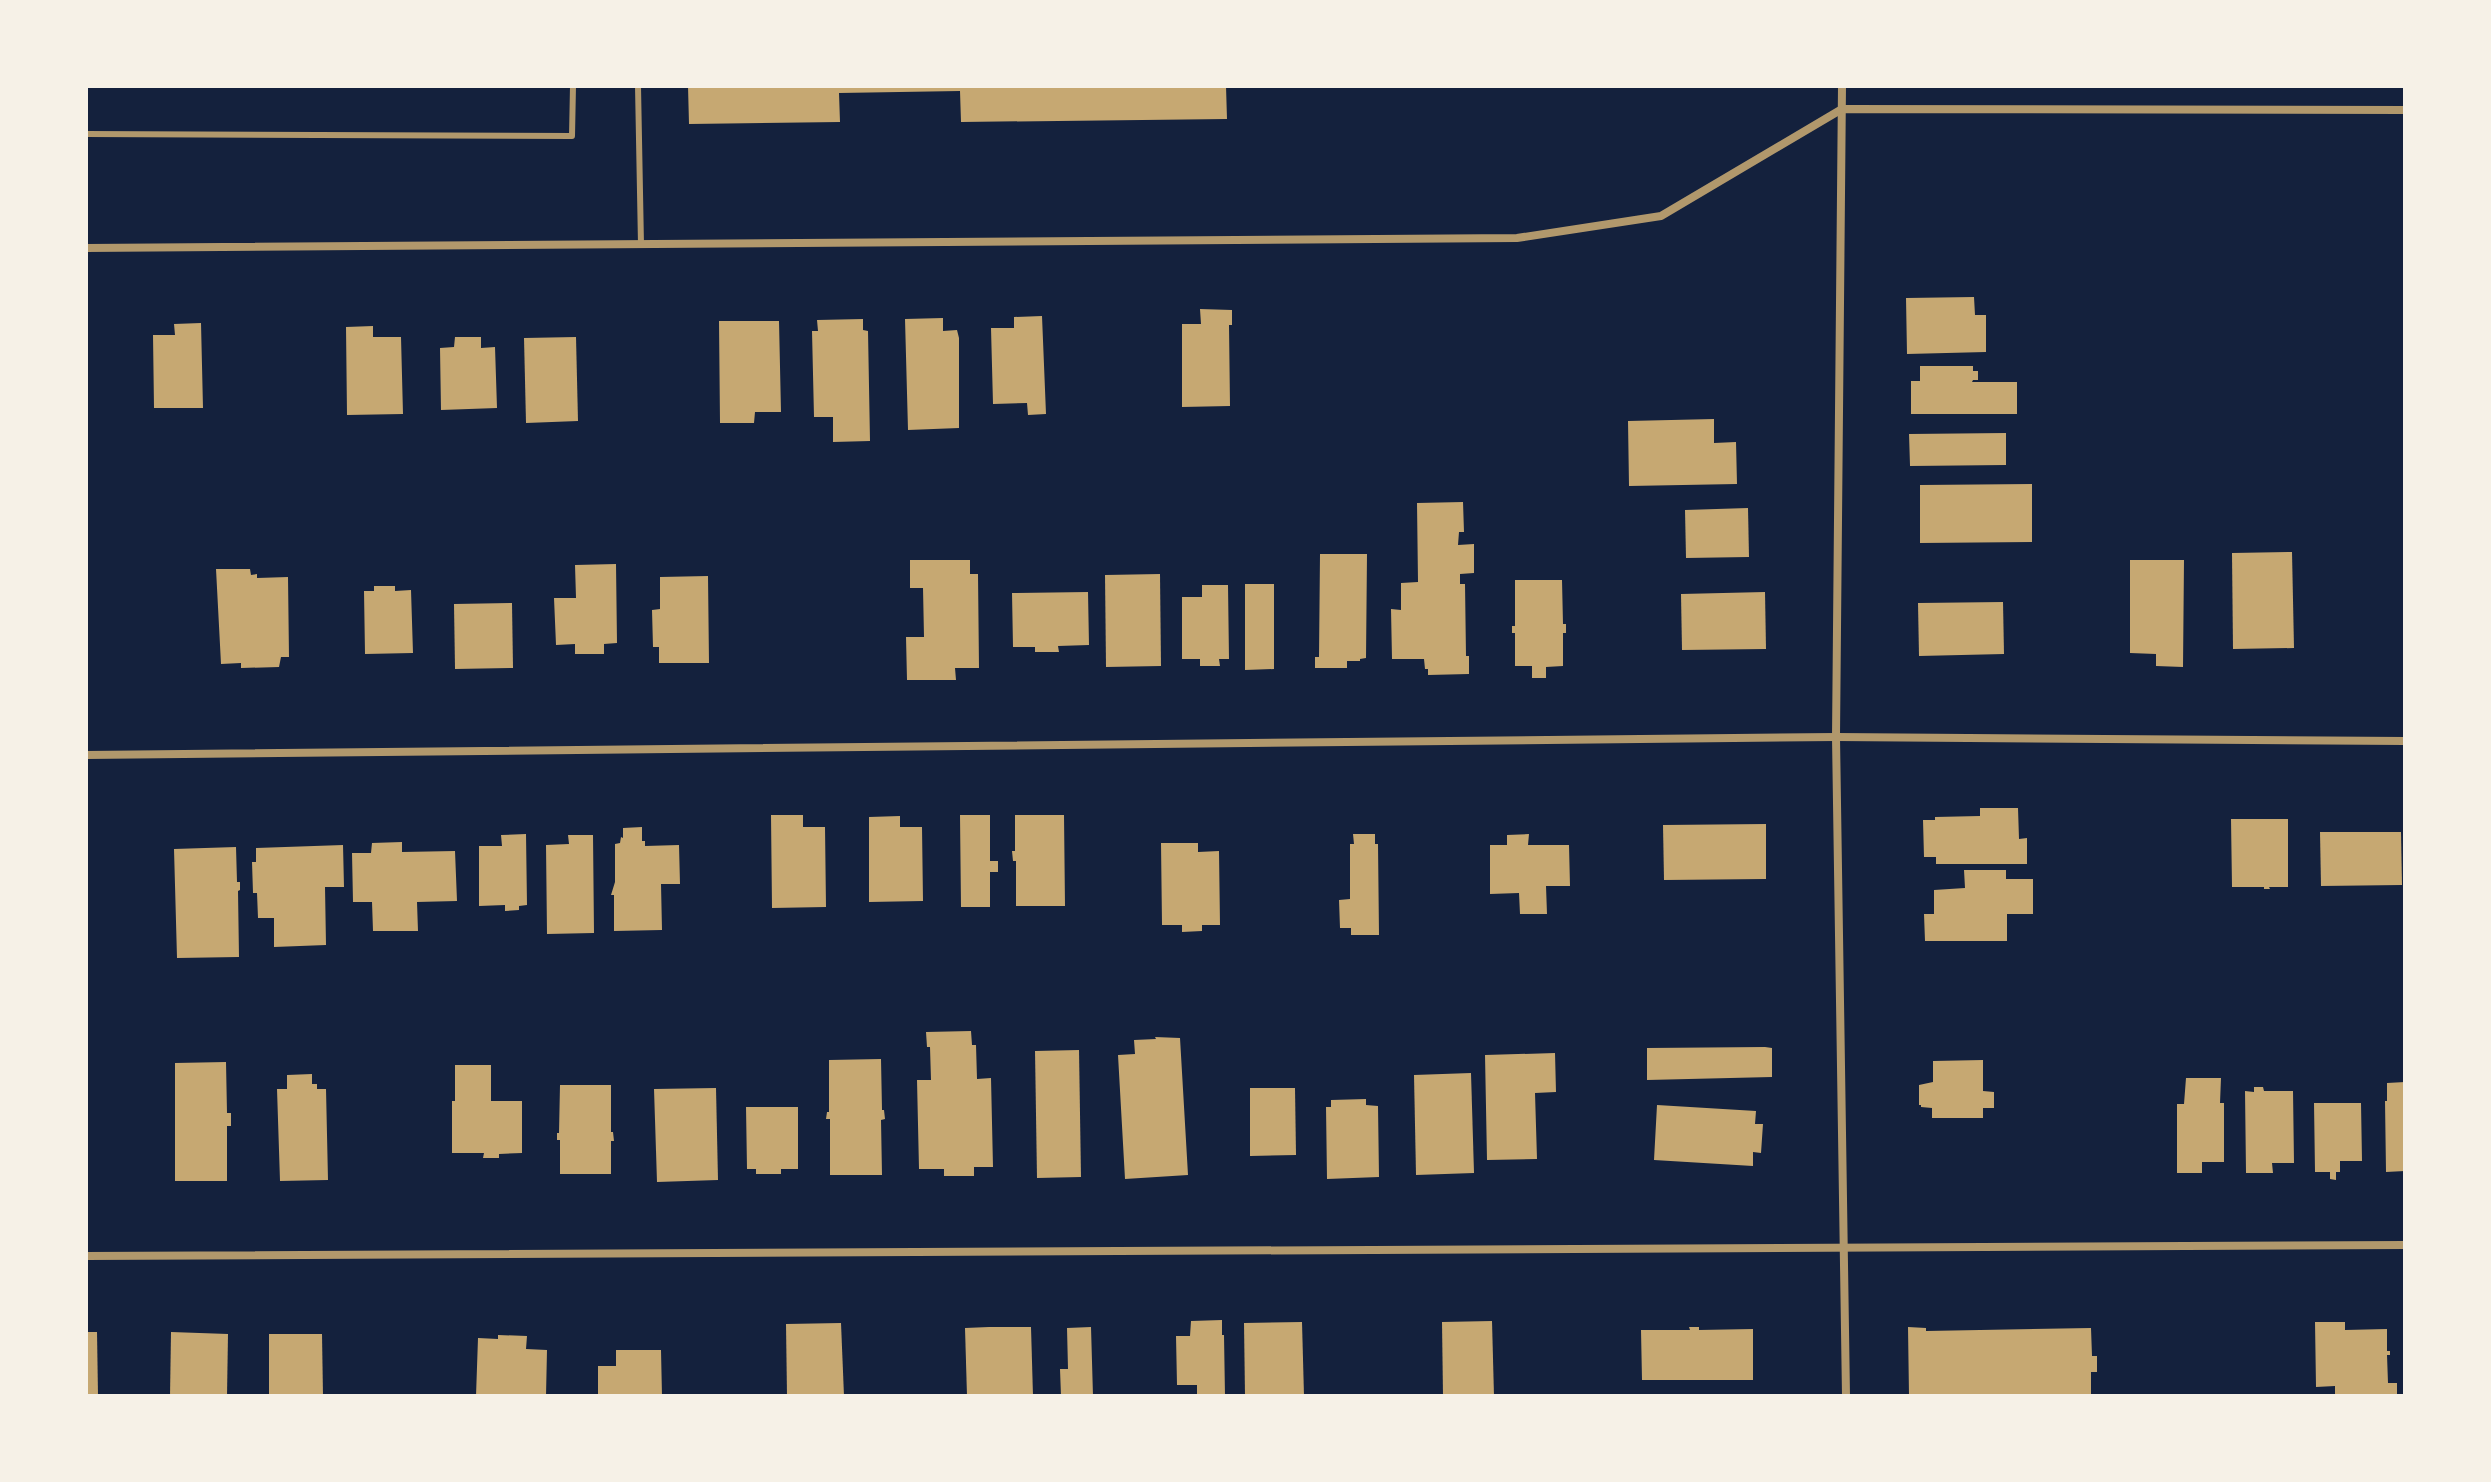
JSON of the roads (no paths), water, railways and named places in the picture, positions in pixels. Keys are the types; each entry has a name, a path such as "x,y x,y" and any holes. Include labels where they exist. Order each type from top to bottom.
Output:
{"street":[{"path":"1842,86 1836,737 1846,1396"},
{"path":"86,248 1517,238 1661,216 1842,109 2405,110"},
{"path":"86,755 1836,737 2405,741"},
{"path":"86,1256 2405,1245"}],"lane":[{"path":"86,134 572,136 573,86"},
{"path":"638,86 641,245"}]}
